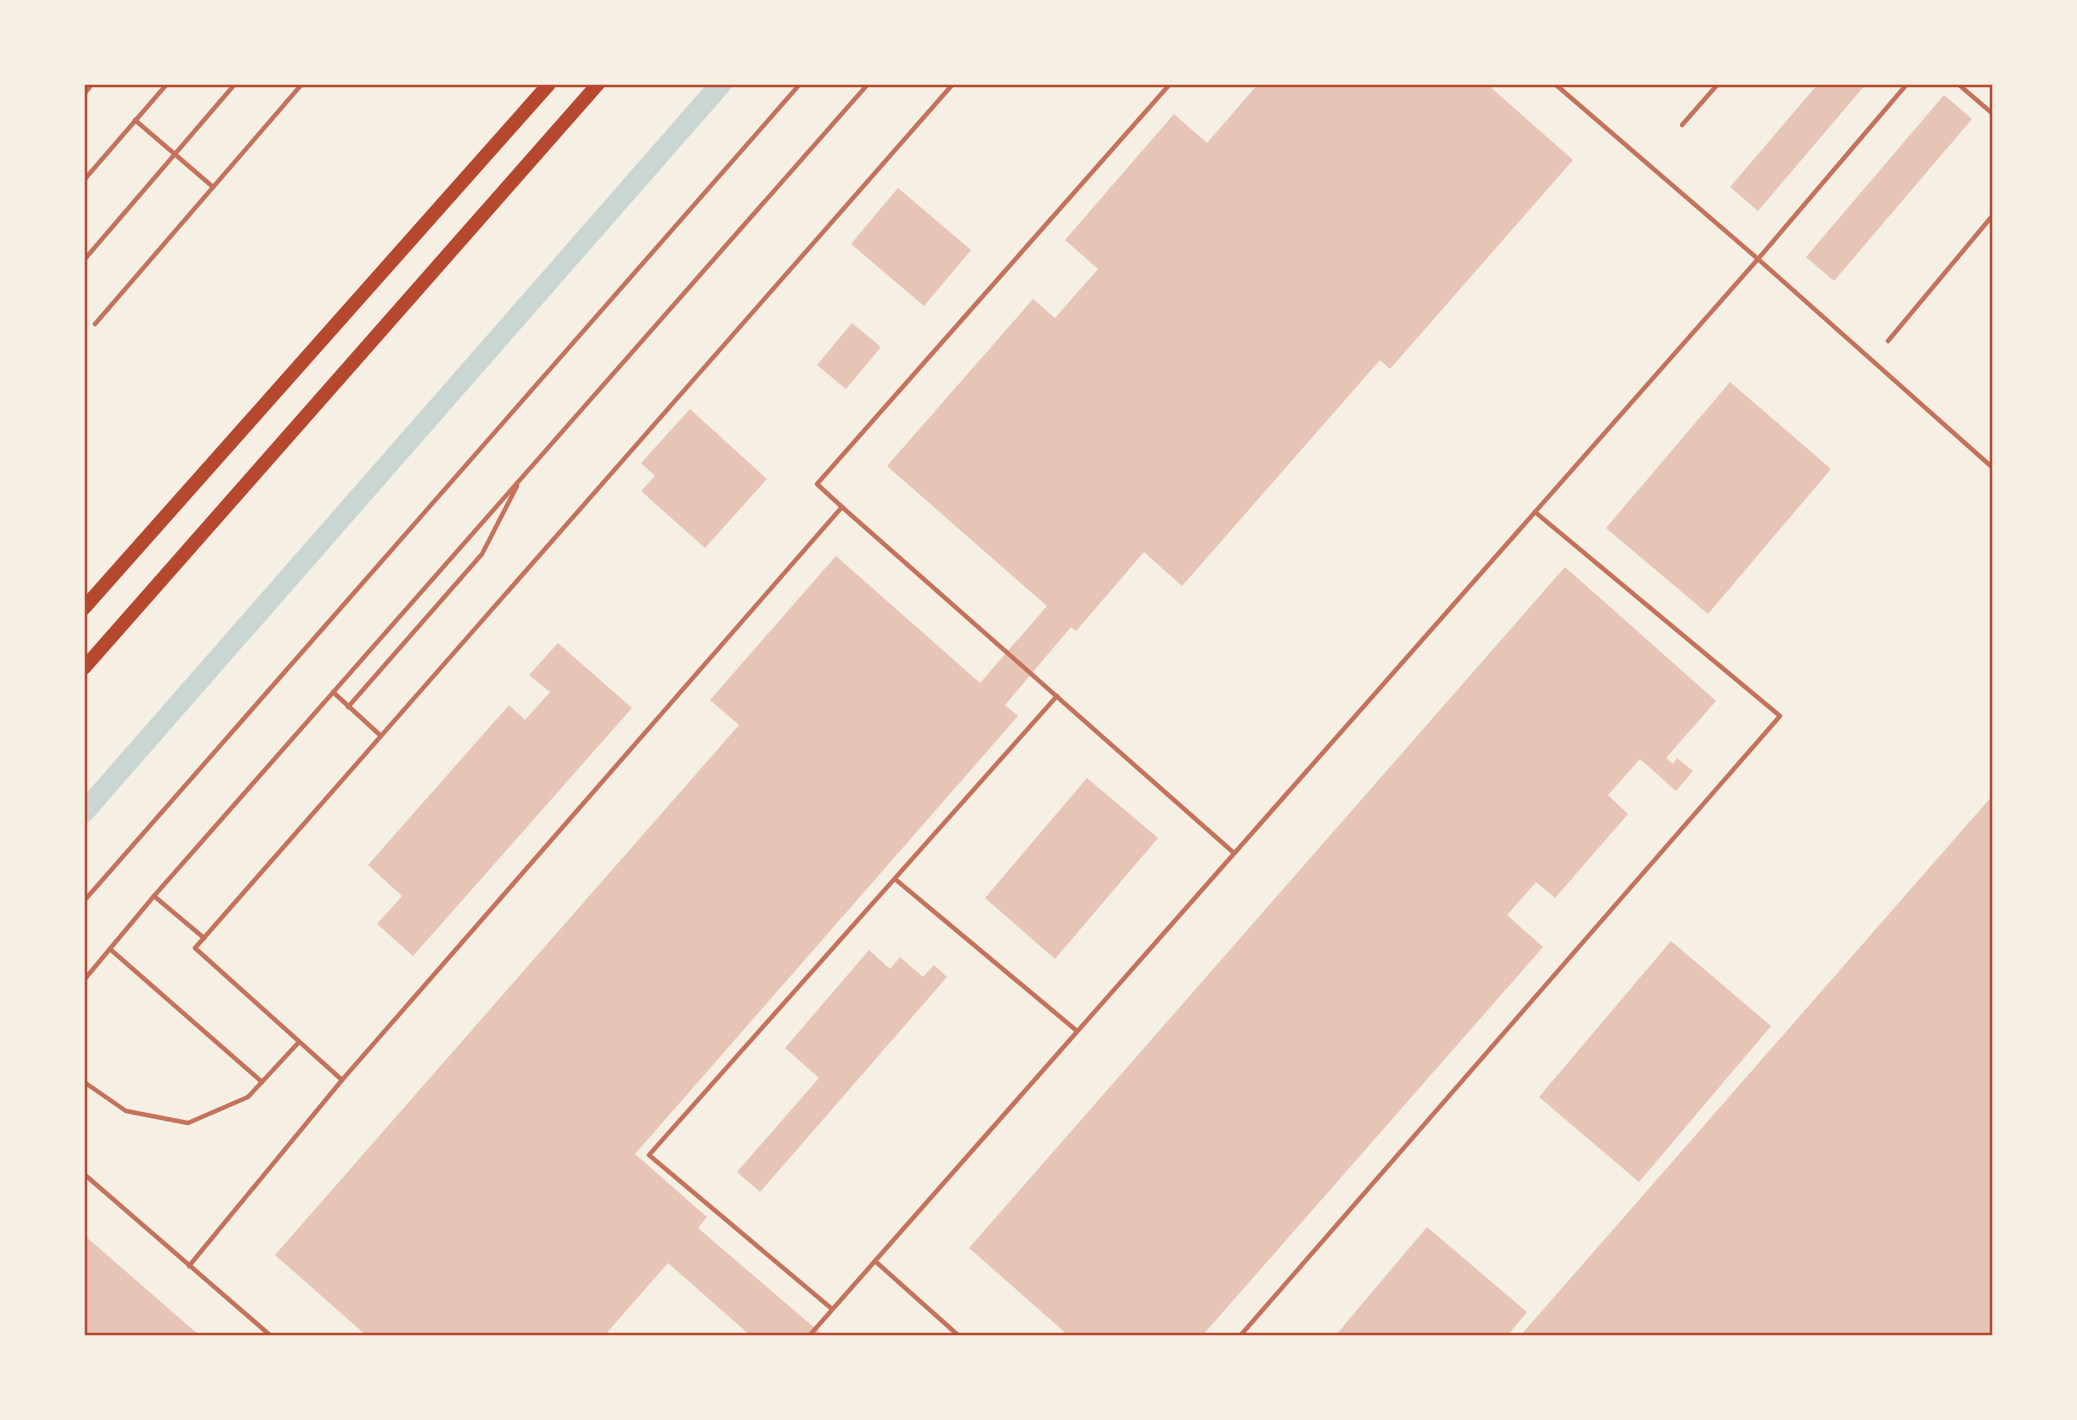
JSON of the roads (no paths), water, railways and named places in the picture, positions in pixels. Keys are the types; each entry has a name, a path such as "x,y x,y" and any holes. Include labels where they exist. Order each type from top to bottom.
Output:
{"main road":[{"path":"84,608 549,84"},
{"path":"84,667 598,84"}],"lane":[{"path":"84,94 92,84"},
{"path":"84,180 167,84"},
{"path":"84,260 235,84"},
{"path":"95,324 302,84"},
{"path":"84,901 800,84"},
{"path":"84,980 154,896 868,84"},
{"path":"342,1080 195,948 953,84"},
{"path":"1170,84 817,484 1234,853"},
{"path":"1555,84 1758,259 1993,468"},
{"path":"1682,125 1718,84"},
{"path":"809,1336 1758,259 1907,84"},
{"path":"1958,84 1993,114"},
{"path":"135,120 213,187"},
{"path":"1888,341 1993,215"},
{"path":"348,707 482,554 521,479"},
{"path":"189,1266 342,1080 842,507"},
{"path":"1240,1336 1780,716 1535,512"},
{"path":"333,692 381,737"},
{"path":"832,1309 649,1155 1057,696"},
{"path":"895,879 1077,1031"},
{"path":"154,896 204,938"},
{"path":"110,949 262,1082"},
{"path":"84,1083 126,1111 188,1123 248,1097 299,1042"},
{"path":"84,1174 271,1336"},
{"path":"875,1261 960,1336"}],"waterway":[{"path":"84,812 721,84"}]}
